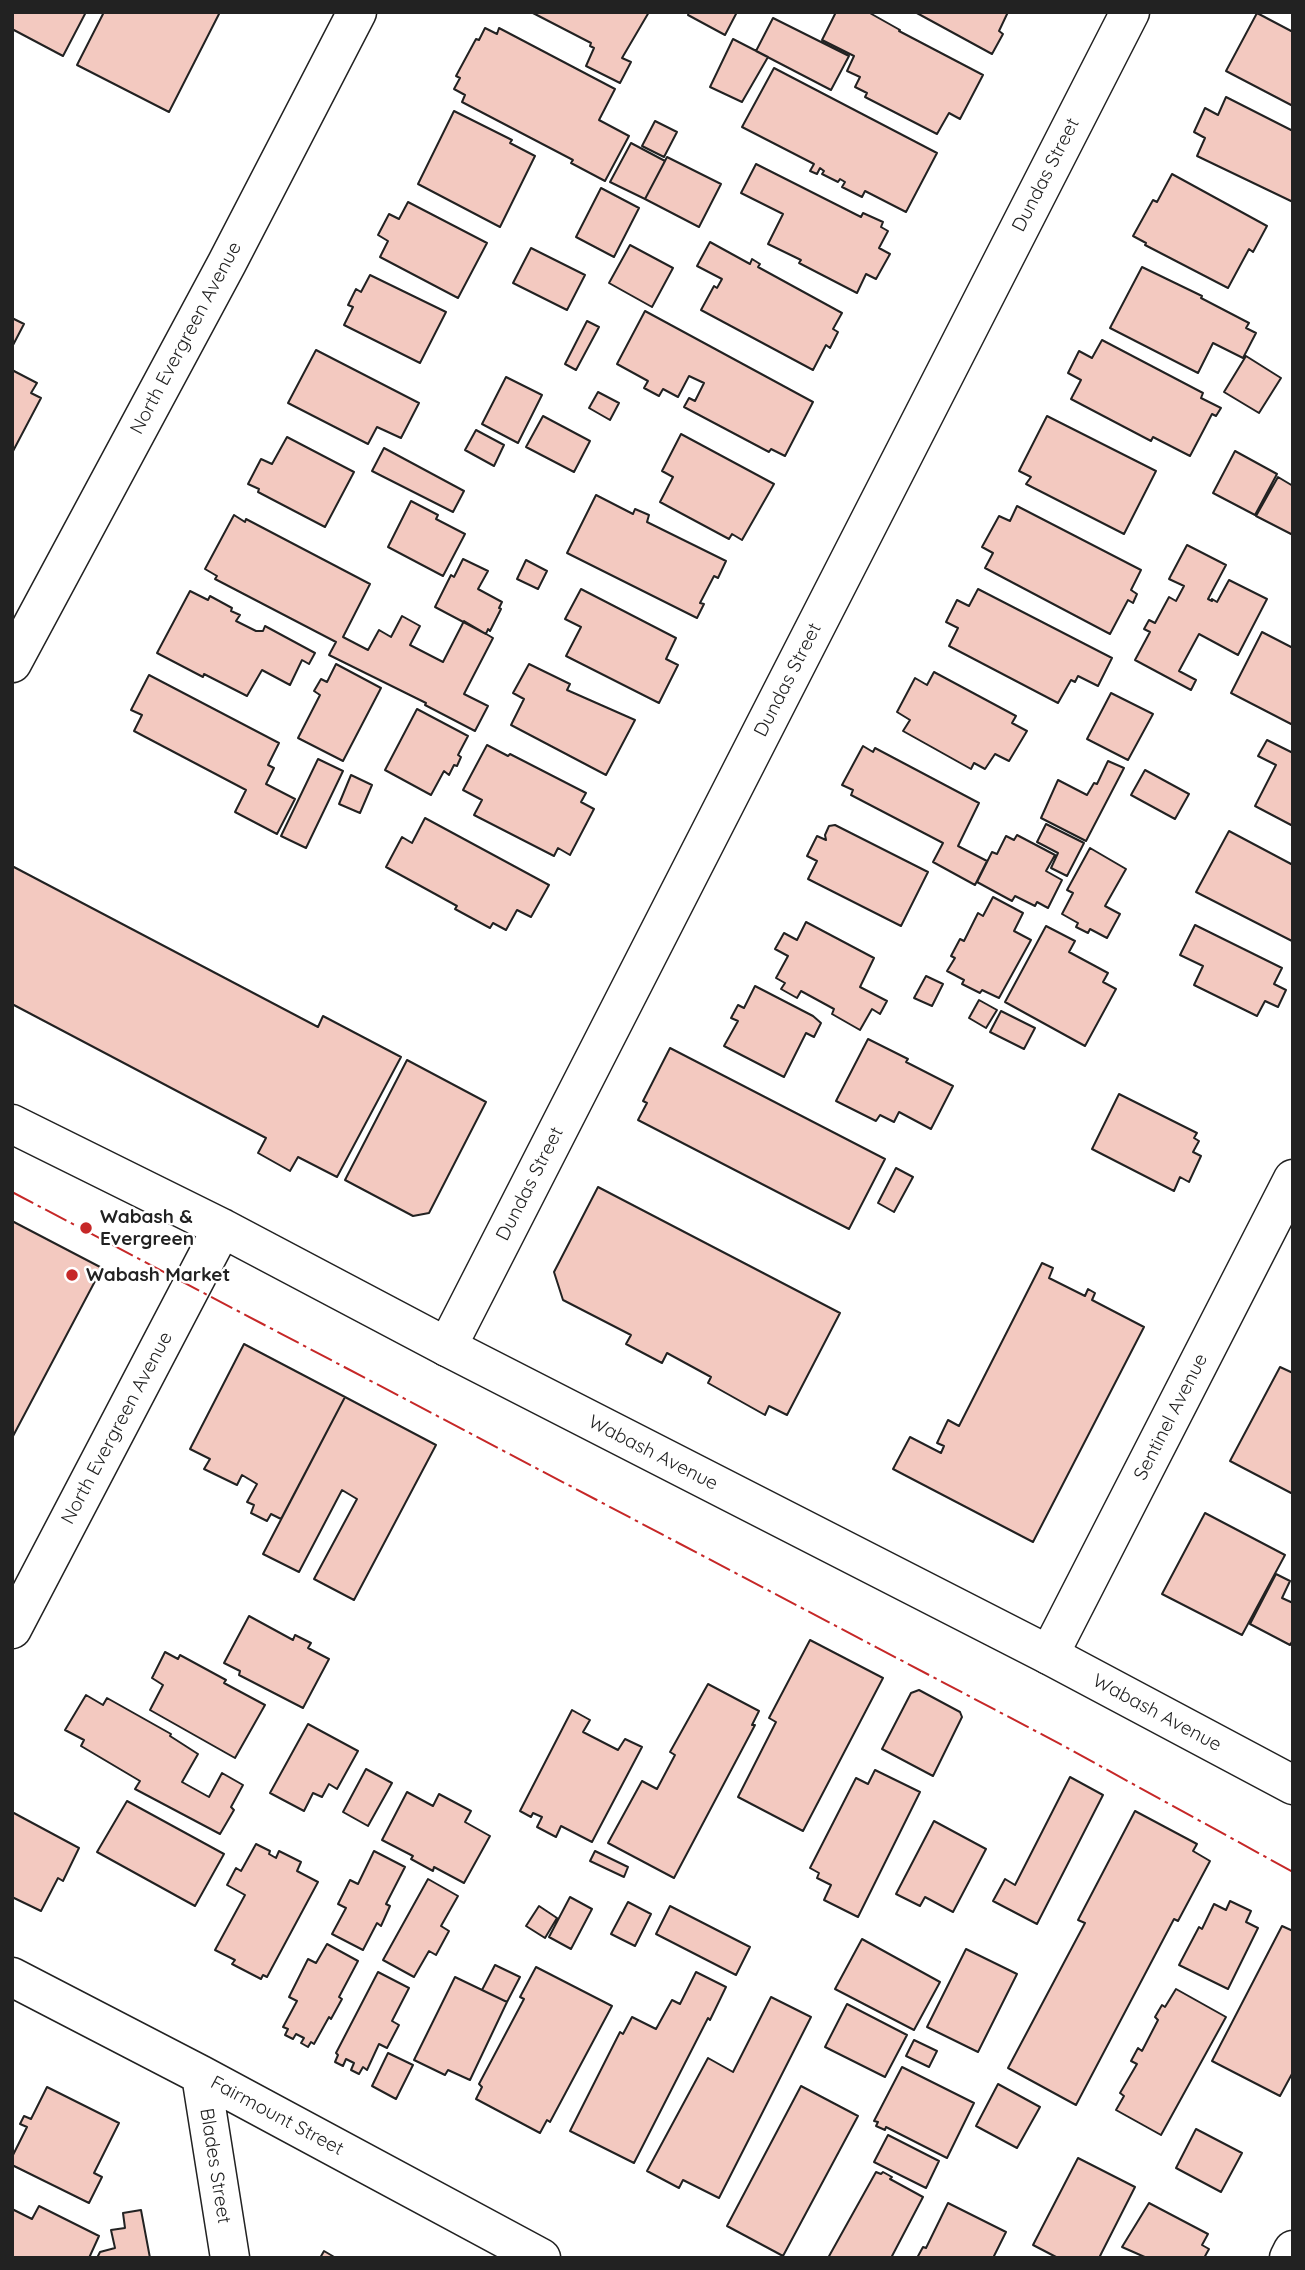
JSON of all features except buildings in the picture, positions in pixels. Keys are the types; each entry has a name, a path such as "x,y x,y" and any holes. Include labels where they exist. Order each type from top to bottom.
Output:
{"street":[{"name":"North Evergreen Avenue","path":"12,663 227,263 357,12"},
{"name":"Dundas Street","path":"447,1347 1130,12"},
{"name":"Wabash Avenue","path":"12,1124 222,1227 447,1347 1049,1655 1293,1785"},
{"name":"Sentinel Avenue","path":"1049,1655 1293,1179"},
{"name":"North Evergreen Avenue","path":"12,1629 222,1227"},
{"name":"Fairmount Street","path":"12,1977 201,2075 541,2258"},
{"name":"Blades Street","path":"201,2075 230,2258"},
{"path":"1289,2258 1293,2250"}],"power":[{"path":"12,1192 1062,1745 1293,1872"}],"place":[{"name":"Wabash & Evergreen","path":"86,1228"},
{"name":"Wabash Market","path":"72,1275"}]}
